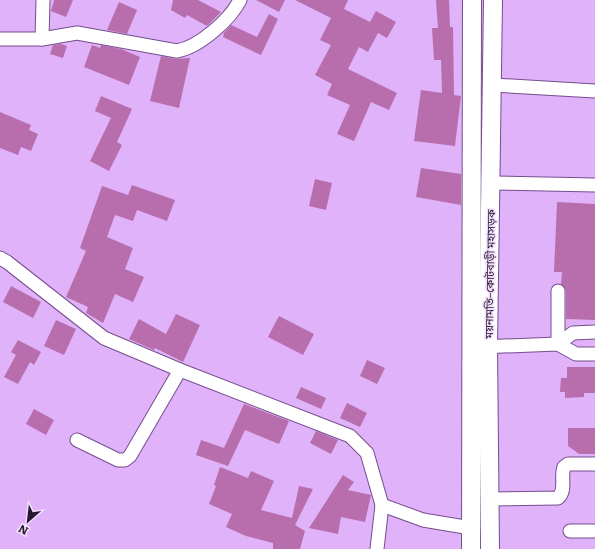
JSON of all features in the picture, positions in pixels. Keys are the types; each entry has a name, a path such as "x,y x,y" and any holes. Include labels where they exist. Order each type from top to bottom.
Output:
{"main road":[{"name":"ময়নামতি–কোটবাড়ী মহাসড়ক","path":"472,0 480,347 490,499 490,549"},
{"name":"ময়নামতি–কোটবাড়ী মহাসড়ক","path":"471,549 480,347 491,183 493,0"}],"street":[{"path":"42,39 43,0"},
{"path":"0,39 42,39 77,33 177,52 186,50 226,22 240,0"},
{"path":"493,85 595,91"},
{"path":"491,183 595,185"},
{"path":"0,258 104,338 180,370 350,436 367,453 382,505 377,549"},
{"path":"558,291 558,344"},
{"path":"558,344 573,333 595,332"},
{"path":"480,347 558,344 576,354 595,354"},
{"path":"78,440 118,460 125,460 130,456 180,370"},
{"path":"490,499 558,498 562,495 562,472 564,467 568,464 595,464"},
{"path":"382,505 422,520 471,528"},
{"path":"570,531 595,532"}],"building":[{"path":"54,0 73,0 66,17 51,11"},
{"path":"173,0 198,0 221,12 207,26 187,15 185,18 171,10"},
{"path":"256,0 285,0 279,12"},
{"path":"295,0 348,0 344,9 370,22 376,11 396,22 387,38 378,33 368,52 359,47 348,69 397,93 389,110 371,102 354,141 337,134 350,105 327,95 332,84 315,75 331,45 320,40 331,18"},
{"path":"436,0 449,0 450,27 453,27 454,95 461,96 455,146 414,141 421,90 442,93 441,60 434,60 432,28 438,28"},
{"path":"119,2 137,10 127,34 107,30"},
{"path":"269,14 278,19 261,55 223,37 223,34 231,25 257,37"},
{"path":"61,44 67,46 63,58 50,54 53,45"},
{"path":"92,45 100,48 101,45 121,49 140,57 129,85 84,67"},
{"path":"161,56 176,59 190,58 179,108 150,101"},
{"path":"101,96 132,109 117,142 122,145 109,171 90,161 111,118 95,111"},
{"path":"0,112 31,125 29,130 38,134 31,151 21,147 18,155 0,148"},
{"path":"421,168 461,174 461,205 416,197"},
{"path":"315,179 332,183 326,210 309,206"},
{"path":"132,185 175,200 167,221 137,210 133,221 115,215 107,237 133,248 125,269 144,277 133,302 115,294 103,323 86,313 88,307 66,297 86,251 80,248 102,186 128,195"},
{"path":"557,202 595,204 595,320 566,319 566,291 561,284 562,272 554,272"},
{"path":"11,286 41,302 33,318 3,302"},
{"path":"176,314 200,325 183,362 155,348 154,350 129,339 139,319 166,334"},
{"path":"279,316 314,334 303,355 268,337"},
{"path":"56,320 76,329 64,355 44,346"},
{"path":"18,340 41,352 34,365 30,362 18,384 4,377 16,355 11,352"},
{"path":"367,360 385,368 377,384 360,376"},
{"path":"567,367 595,367 595,393 584,393 584,397 565,398 565,392 560,392 561,378 567,378"},
{"path":"301,387 326,398 321,409 296,398"},
{"path":"347,403 367,413 360,427 340,418"},
{"path":"244,404 289,421 279,444 245,430 228,466 196,455 201,440 224,448"},
{"path":"34,409 54,420 46,435 26,424"},
{"path":"568,428 595,428 595,454 579,454 568,446"},
{"path":"316,431 338,440 331,454 310,443"},
{"path":"220,467 248,478 251,471 274,481 261,510 292,518 299,486 313,489 295,525 305,531 300,549 273,549 273,543 246,536 226,527 232,514 209,504 216,486 214,485"},
{"path":"343,475 354,482 348,490 371,495 365,522 341,517 338,534 309,528"}]}
